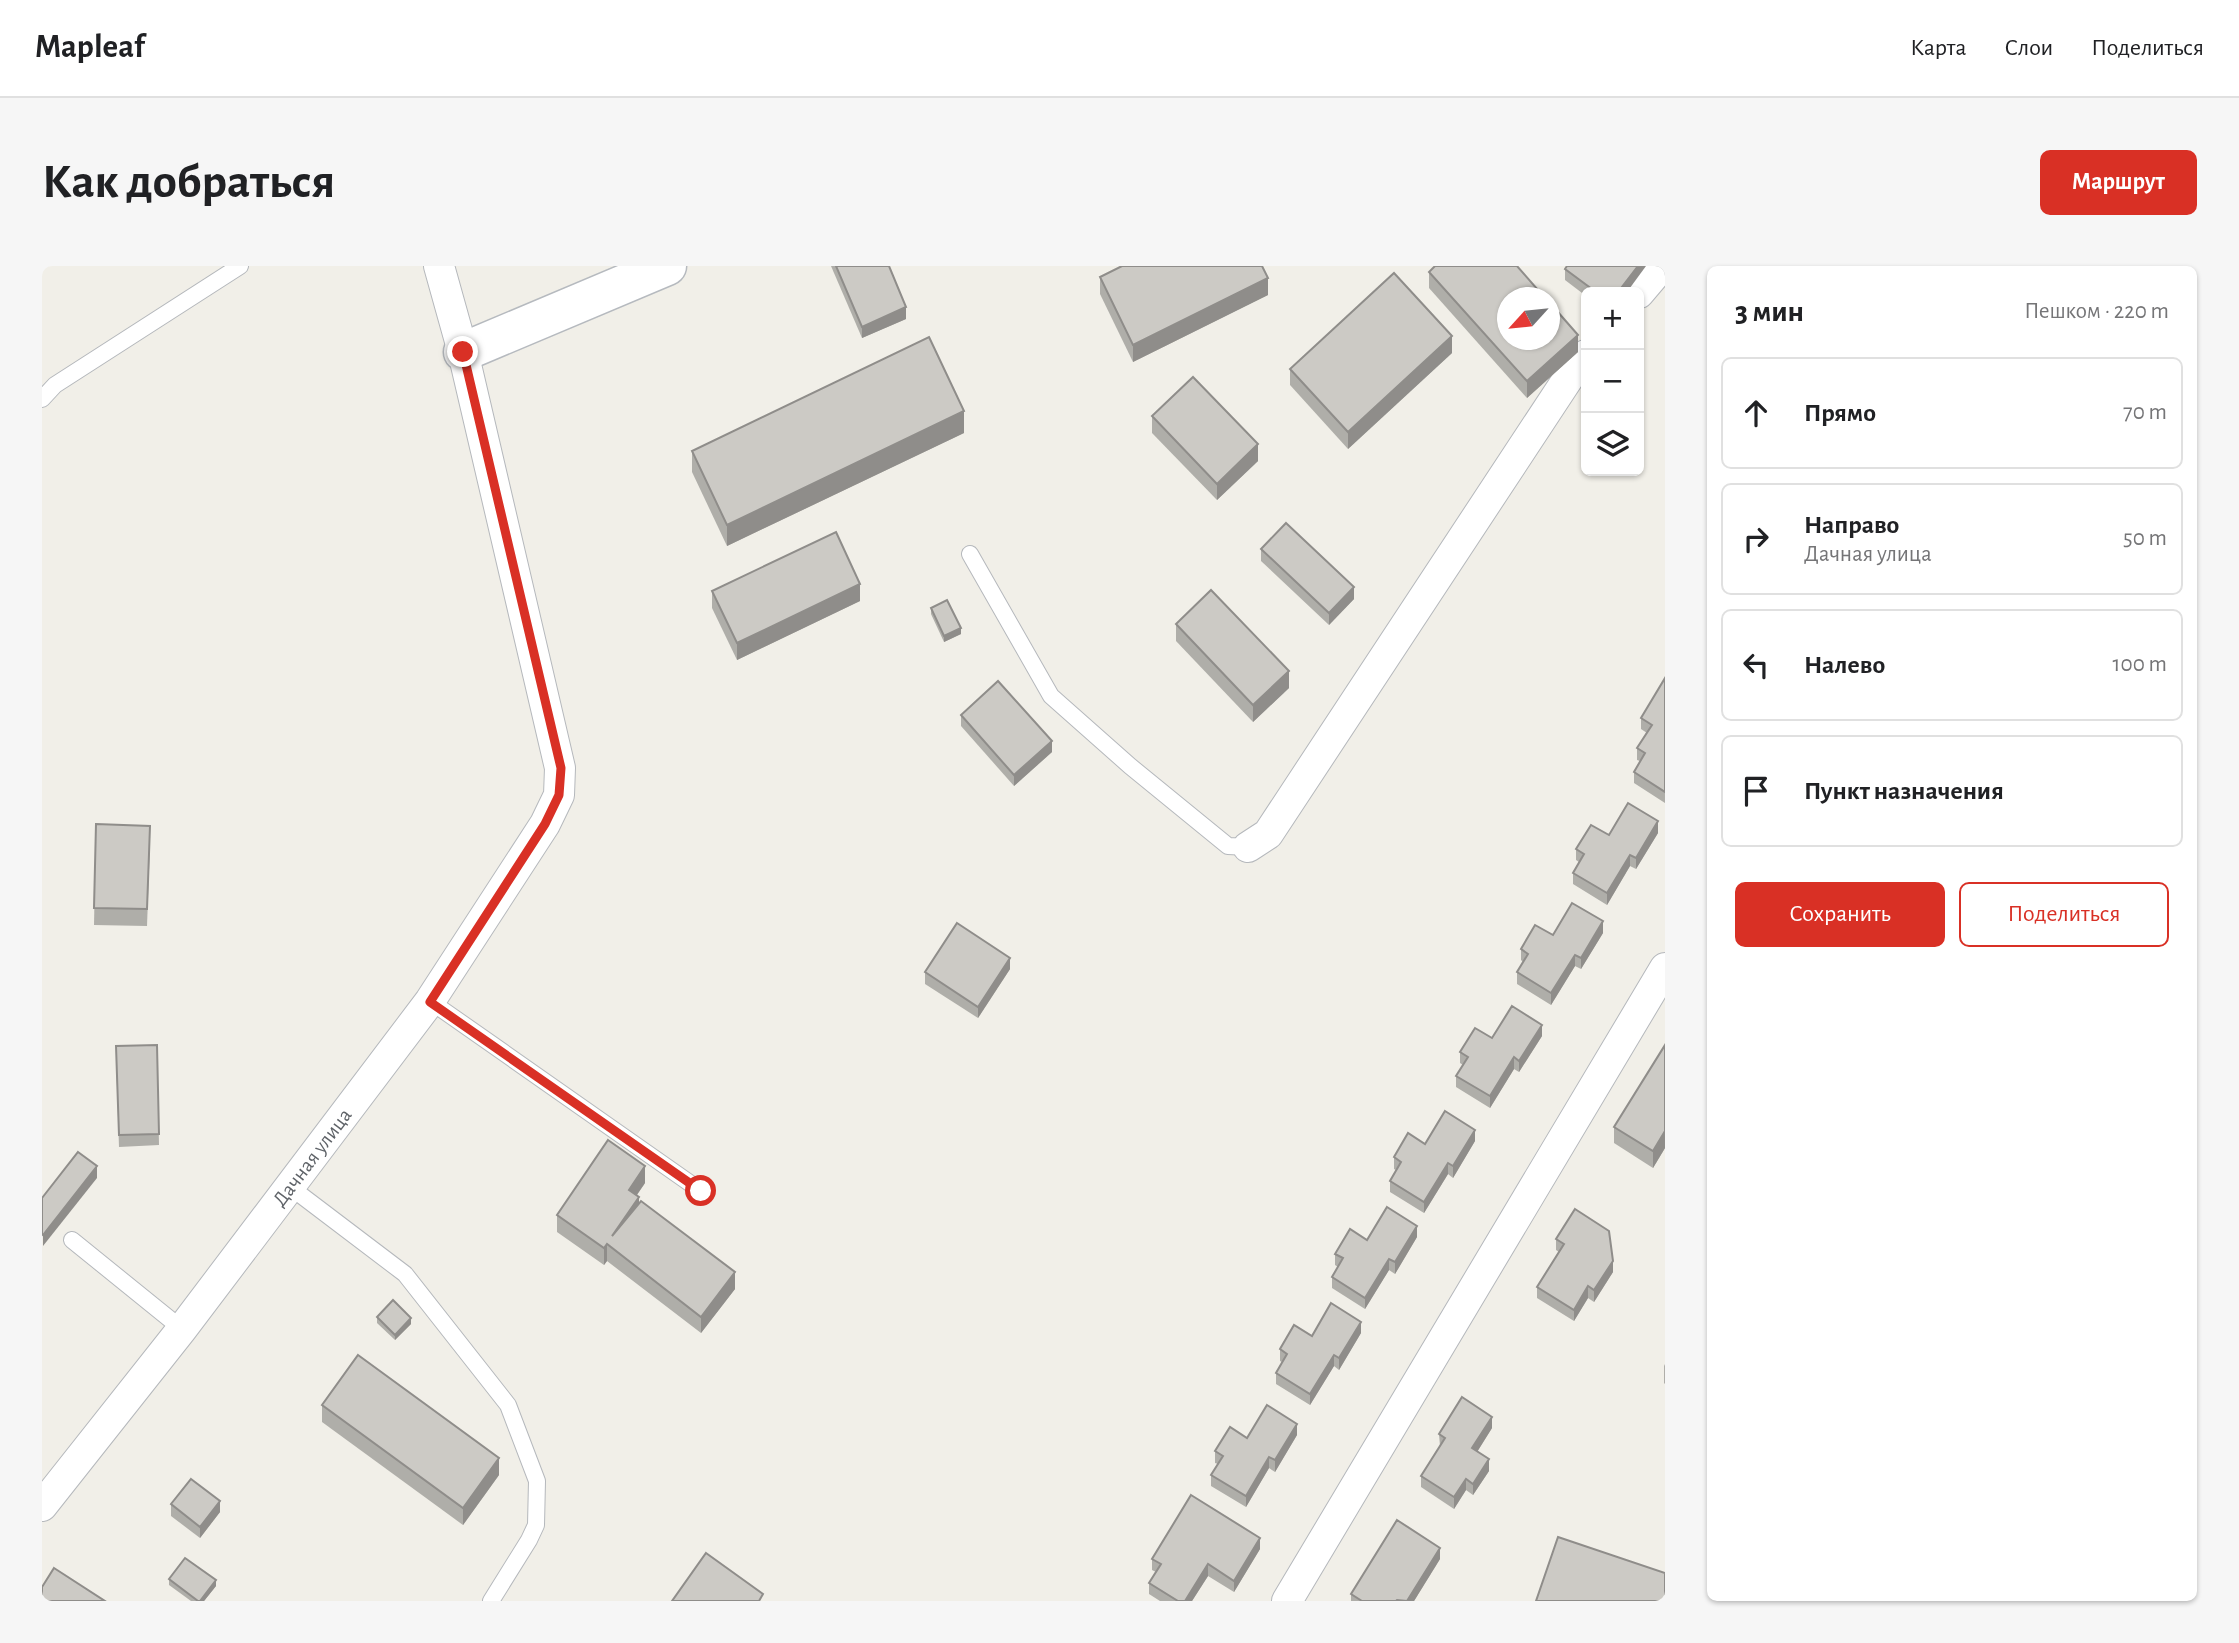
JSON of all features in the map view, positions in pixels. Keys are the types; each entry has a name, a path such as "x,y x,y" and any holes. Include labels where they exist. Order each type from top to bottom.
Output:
{"street":[{"path":"439,266 463,352 667,266"},
{"path":"1644,287 1662,266"},
{"name":"Дачная улица","path":"42,1506 182,1329 430,1002 545,824 559,795 561,768 463,352"},
{"path":"1248,847 1268,834 1581,361"},
{"path":"1287,1601 1665,968"}],"lane":[{"path":"42,399 55,385 240,266"},
{"path":"970,554 1051,696 1130,766 1228,846 1248,847"},
{"path":"430,1002 701,1191"},
{"path":"289,1186 405,1274 508,1405 537,1481 536,1525 491,1601"},
{"path":"72,1240 182,1329"}],"building":[{"path":"836,266 889,266 906,307 862,327"},
{"path":"1122,266 1262,266 1268,278 1133,345 1100,277"},
{"path":"1435,266 1517,266 1535,287 1497,287 1497,348 1429,272"},
{"path":"1567,266 1638,266 1622,287 1589,287 1565,269"},
{"path":"1394,273 1452,336 1348,432 1290,369"},
{"path":"1560,314 1578,335 1527,381 1499,350 1560,350"},
{"path":"929,337 964,411 727,525 692,451"},
{"path":"1193,377 1258,444 1217,484 1152,416"},
{"path":"1286,523 1354,587 1329,613 1261,549"},
{"path":"836,532 860,584 737,643 712,591"},
{"path":"1211,590 1289,671 1253,705 1176,624"},
{"path":"947,600 961,628 944,636 931,608"},
{"path":"1665,678 1665,792 1634,772 1645,753 1637,748 1652,725 1641,718"},
{"path":"998,681 1052,741 1014,775 961,715"},
{"path":"1628,803 1658,821 1636,858 1630,855 1607,893 1573,873 1584,854 1576,849 1591,825 1609,835"},
{"path":"96,824 150,826 147,909 94,908"},
{"path":"1572,903 1603,921 1581,958 1575,955 1551,993 1517,972 1528,954 1521,949 1535,925 1553,935"},
{"path":"957,923 1010,958 978,1007 925,972"},
{"path":"1512,1006 1542,1025 1519,1061 1514,1057 1490,1096 1456,1076 1468,1057 1460,1052 1475,1028 1492,1038"},
{"path":"157,1045 159,1134 119,1135 116,1046"},
{"path":"1665,1045 1665,1131 1653,1151 1614,1127"},
{"path":"1445,1111 1475,1130 1453,1166 1448,1163 1424,1202 1390,1181 1401,1162 1394,1157 1408,1133 1425,1144"},
{"path":"608,1140 645,1166 629,1190 639,1197 612,1236 641,1201 735,1272 701,1317 607,1244 604,1248 557,1215"},
{"path":"78,1152 97,1166 43,1235 42,1198"},
{"path":"1387,1207 1417,1226 1395,1262 1389,1259 1365,1298 1332,1277 1343,1258 1335,1254 1350,1229 1367,1240"},
{"path":"1575,1209 1609,1231 1613,1261 1594,1290 1588,1286 1574,1310 1537,1287 1564,1244 1556,1239"},
{"path":"393,1300 411,1318 395,1335 377,1317"},
{"path":"1331,1303 1361,1322 1339,1358 1334,1355 1310,1394 1276,1373 1287,1354 1280,1349 1294,1325 1312,1336"},
{"path":"358,1355 499,1458 463,1508 322,1405"},
{"path":"1462,1397 1492,1417 1472,1448 1489,1459 1473,1484 1466,1479 1454,1497 1421,1476 1445,1438 1439,1434"},
{"path":"1267,1405 1297,1424 1275,1460 1269,1457 1246,1496 1211,1475 1223,1456 1215,1451 1230,1427 1247,1438"},
{"path":"191,1479 220,1501 200,1527 171,1504"},
{"path":"1191,1495 1260,1538 1234,1581 1208,1564 1185,1601 1178,1601 1149,1583 1161,1564 1152,1559"},
{"path":"1397,1520 1440,1548 1407,1601 1362,1601 1351,1594"},
{"path":"1558,1537 1665,1573 1665,1601 1536,1601"},
{"path":"706,1553 763,1594 759,1601 672,1601"},
{"path":"185,1558 216,1580 200,1601 169,1579"},
{"path":"54,1568 105,1601 42,1601 42,1587"}],"route":[{"path":"463,352 561,768 559,795 545,824 430,1002 701,1191"}]}
